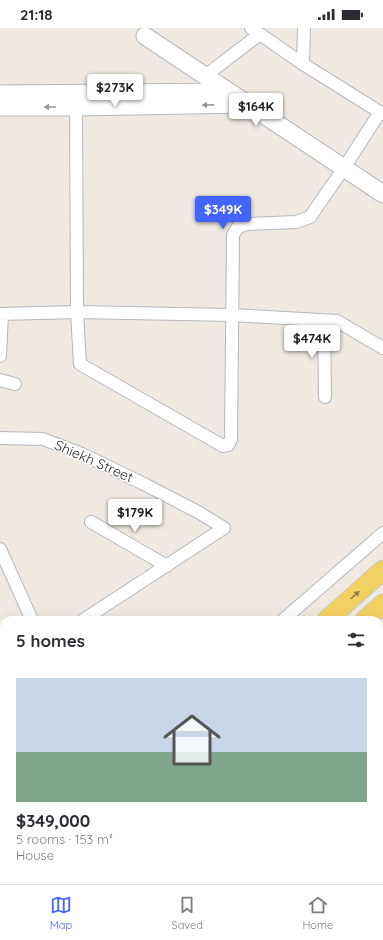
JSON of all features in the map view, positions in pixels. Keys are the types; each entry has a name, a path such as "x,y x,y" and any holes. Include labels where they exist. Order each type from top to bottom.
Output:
{"main road":[{"path":"332,616 383,570"},
{"path":"370,616 383,604"}],"street":[{"path":"303,64 304,28"},
{"path":"76,107 77,312 80,364 222,446 228,445 230,439 233,236 238,227 247,224 296,222 310,217 382,113 303,64 255,31 205,76"},
{"path":"145,36 383,194"},
{"path":"0,94 229,92"},
{"path":"0,107 247,104"},
{"path":"0,356 1,314 77,312 232,315 337,321 383,348"},
{"path":"324,320 325,397"},
{"path":"0,380 16,384"},
{"name":"Shiekh Street","path":"0,438 43,439 82,454 198,512 224,528 167,566"},
{"path":"89,616 167,566 91,522"},
{"path":"288,616 383,533"},
{"path":"0,549 30,616"}]}
